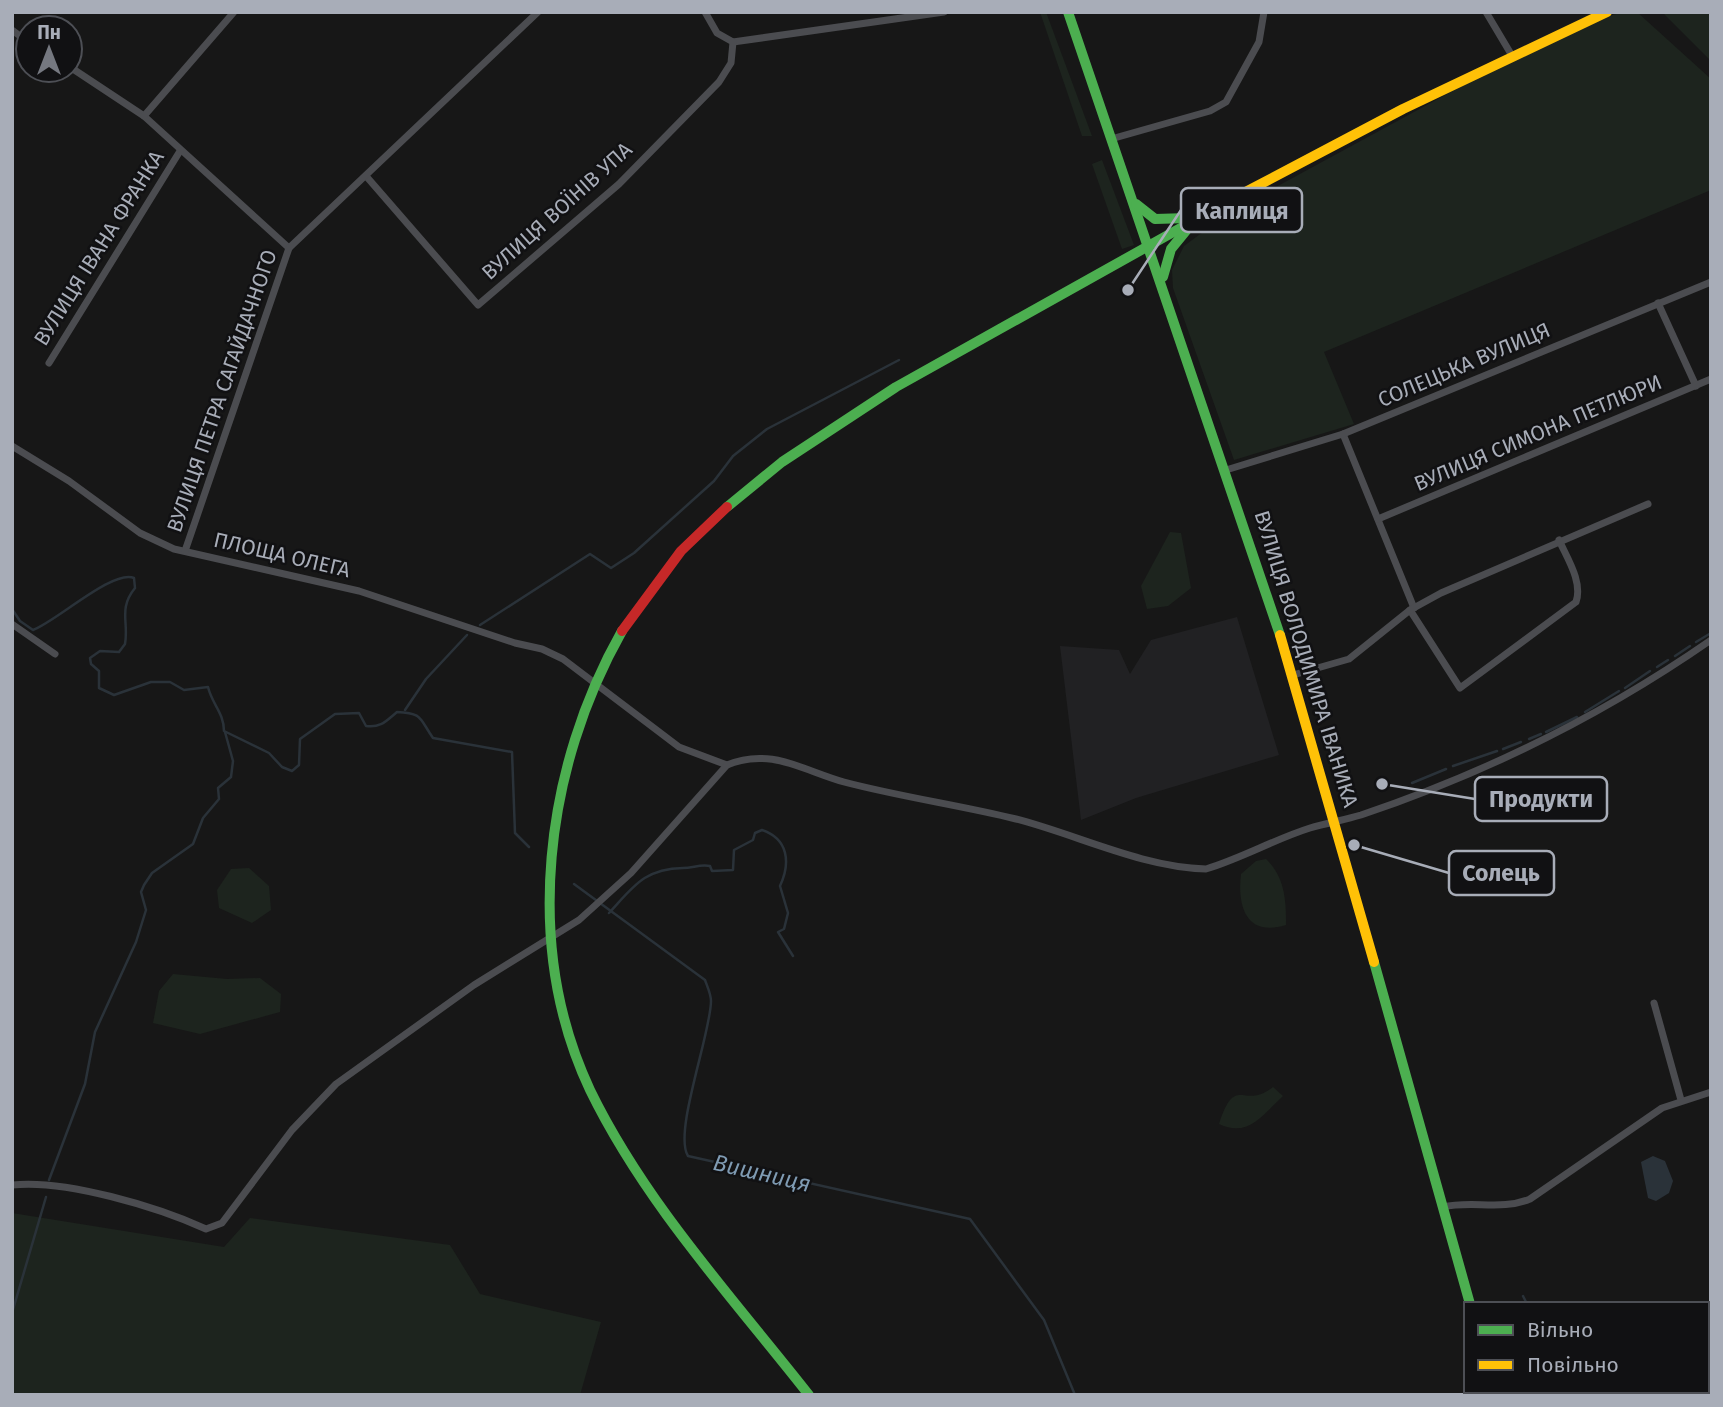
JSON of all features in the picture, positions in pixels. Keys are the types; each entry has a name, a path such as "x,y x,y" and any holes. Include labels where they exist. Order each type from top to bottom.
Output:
{"main road":[{"name":"ВУЛИЦЯ ВОЛОДИМИРА ІВАНИКА","path":"1068,12 1226,470 1293,675 1334,822"},
{"path":"809,1395 685,1244 642,1183 584,1074 570,1033 550,939 547,892 552,832 570,757 596,683 638,606 690,542 744,492 862,410 1203,215 1511,54 1607,12"},
{"path":"1133,201 1155,219 1180,220 1203,215"},
{"path":"1162,282 1171,249 1183,232 1203,215"},
{"path":"1334,822 1469,1302"}],"street":[{"path":"144,116 233,12"},
{"name":"ВУЛИЦЯ ПЕТРА САГАЙДАЧНОГО","path":"184,551 289,248 538,12"},
{"path":"705,12 717,33 733,42 944,12"},
{"path":"1486,12 1511,54"},
{"path":"1111,139 1218,108 1226,102 1259,42 1264,14"},
{"name":"ВУЛИЦЯ ВОЇНІВ УПА","path":"366,176 478,305 619,184 719,82 731,64 733,42"},
{"path":"84,76 144,116 289,248"},
{"name":"ВУЛИЦЯ ІВАНА ФРАНКА","path":"49,363 128,229 180,151"},
{"name":"СОЛЕЦЬКА ВУЛИЦЯ","path":"1226,470 1343,434 1711,282"},
{"path":"1658,303 1696,386"},
{"name":"ВУЛИЦЯ СИМОНА ПЕТЛЮРИ","path":"1378,519 1711,379"},
{"path":"1343,434 1412,609 1460,688 1576,602 1579,594 1575,575 1559,540"},
{"name":"ПЛОЩА ОЛЕГА","path":"12,446 69,481 141,533 184,551 359,591 515,643 542,649 563,659 678,747 727,765"},
{"path":"1293,675 1349,659 1412,609 1483,573 1648,504"},
{"path":"12,624 55,654"},
{"name":"ВУЛИЦЯ ВОЛОДИМИРА ІВАНИКА","path":"1334,822 1428,790 1529,747 1627,696 1711,640"},
{"path":"12,1185 28,1183 111,1196 206,1229 222,1223 292,1130 336,1084 474,985 550,939 597,904 631,873 727,765 748,757 772,758 845,782 1017,820 1190,869 1206,869 1225,863 1309,828 1334,822"},
{"path":"1654,1003 1681,1100"},
{"path":"1443,1207 1463,1203 1506,1206 1530,1199 1637,1123 1681,1100 1711,1092"}],"shaded area":[{"path":"1040,12 1046,12 1092,136 1082,136"},
{"path":"1637,12 1711,79 1711,190 1324,352 1354,424 1234,460 1173,288 1172,270 1184,246 1230,212 1493,69 1605,17"},
{"path":"1663,12 1711,12 1711,61 1665,15"},
{"path":"1102,160 1134,245 1122,249 1092,164"},
{"path":"1170,532 1181,533 1191,588 1168,606 1147,609 1141,586"},
{"path":"1237,617 1279,755 1136,798 1081,820 1060,646 1119,650 1130,674 1151,640"},
{"path":"1266,859 1281,881 1286,907 1286,925 1273,928 1262,927 1247,917 1241,898 1241,874 1256,861"},
{"path":"249,868 269,886 271,910 252,923 219,908 217,890 231,869"},
{"path":"173,974 227,979 260,978 281,994 280,1012 200,1034 153,1023 159,991"},
{"path":"1273,1087 1283,1096 1254,1122 1239,1128 1219,1124 1230,1100 1241,1095 1254,1096"},
{"path":"1653,1156 1665,1161 1673,1181 1669,1193 1656,1201 1648,1198 1641,1162"},
{"path":"12,1213 224,1247 250,1218 450,1245 480,1294 601,1322 580,1395 12,1395"}],"waterway":[{"path":"480,625 590,554 611,568 634,553 714,481 733,456 767,429 899,360"},
{"name":"Вишниця","path":"12,609 20,621 33,630 99,588 125,577 134,578 135,588 125,609 125,644 119,652 100,651 90,658 91,664 99,671 99,688 114,695 151,682 170,682 184,690 208,687 222,719 224,731 269,753 282,767 292,771 299,765 300,739 335,714 359,713 366,726 383,723 397,712 412,714 419,718 433,738 512,752 515,833 529,847"},
{"path":"1696,642 1711,633"},
{"path":"405,710 426,679 467,635"},
{"path":"1675,656 1690,646"},
{"path":"1657,667 1668,660"},
{"path":"1625,688 1650,671"},
{"path":"1585,712 1619,691"},
{"path":"1546,732 1577,717"},
{"path":"49,1180 85,1084 95,1032 136,942 146,910 141,892 144,885 152,873 193,844 203,818 219,799 218,788 231,777 233,761 225,732"},
{"path":"1529,739 1541,734"},
{"path":"1503,749 1521,742"},
{"path":"1453,766 1497,751"},
{"path":"1412,783 1446,769"},
{"path":"609,913 641,881 658,872 703,865 710,866 712,871 733,870 734,850 753,840 755,833 762,830 777,839 785,852 785,868 780,886 788,913 784,929 778,932 793,956"},
{"name":"Вишниця","path":"574,884 705,980 711,1001 685,1127 688,1156 970,1219 1044,1320 1075,1395"},
{"path":"12,1313 46,1197"},
{"path":"1523,1296 1526,1302"}],"traffic: fast":[{"path":"1068,12 1280,635"},
{"path":"727,507 782,462 896,387 1236,197"},
{"path":"1136,204 1155,219 1188,218"},
{"path":"1163,277 1171,249 1189,227"},
{"path":"622,631 596,684 575,740 560,798 552,857 550,917 555,976 569,1034 590,1090 637,1172 691,1248 809,1395"},
{"path":"1374,962 1469,1302"}],"traffic: slow":[{"path":"1236,197 1403,109 1607,12"},
{"path":"1280,635 1374,962"}],"traffic: jam":[{"path":"622,631 681,551 727,507"}],"place":[{"name":"Каплиця","path":"1128,290"},
{"name":"Продукти","path":"1382,784"},
{"name":"Солець","path":"1354,845"}]}
